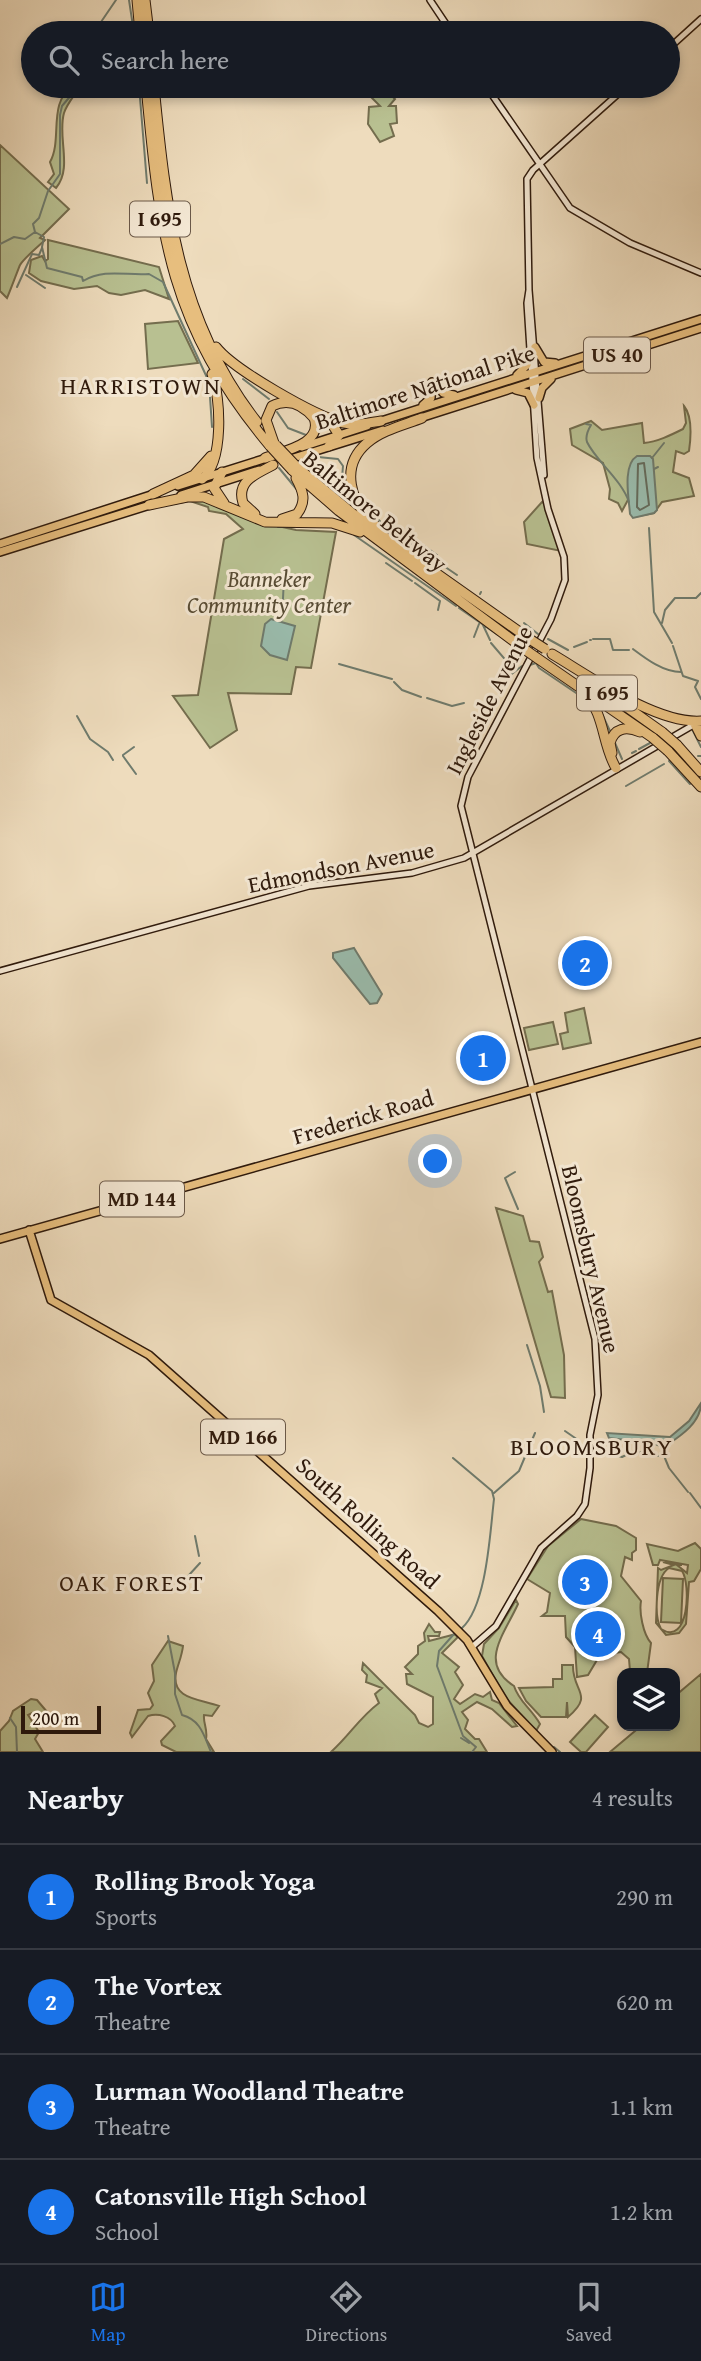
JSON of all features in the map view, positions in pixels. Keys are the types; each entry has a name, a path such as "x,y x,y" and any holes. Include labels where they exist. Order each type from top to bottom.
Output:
{"highway":[{"path":"137,0 139,21"},
{"path":"145,0 148,21"},
{"name":"Baltimore Beltway","path":"147,98 165,243 180,297 202,347 229,394 295,469 332,506 527,651 653,738 672,748 701,772"},
{"name":"Baltimore Beltway","path":"155,98 169,222 183,279 199,321 235,390 273,445"},
{"path":"199,321 228,359 324,415 333,423 339,435 329,446"},
{"path":"202,347 219,399 219,425 211,469 202,479"},
{"path":"265,458 311,439 316,426 314,418 294,404 279,403 272,406 266,420 273,445"},
{"path":"324,415 351,424 381,421"},
{"path":"422,418 368,443 354,461 350,481 354,496 366,516 428,567"},
{"path":"153,494 194,475 214,451"},
{"path":"273,465 249,478 241,491 245,507 265,518 289,518 302,507 303,494 295,469"},
{"name":"Baltimore Beltway","path":"295,469 342,506 662,732 701,787"},
{"path":"222,472 215,484 217,495 229,506"},
{"path":"149,505 195,497 229,506 252,518 273,523 319,522 344,525 364,535 415,570"},
{"path":"549,652 626,697 696,724"},
{"path":"548,665 594,705 607,752 618,767"},
{"path":"681,720 696,724"},
{"path":"696,724 701,736"},
{"path":"618,767 610,743 617,731 630,728 653,738"}],"main road":[{"path":"429,0 444,21"},
{"path":"680,38 701,19"},
{"path":"494,98 567,205 577,214 630,243 701,273"},
{"name":"Ingleside Avenue","path":"532,1090 462,817 462,791 555,610 565,580 564,557 545,492 536,401 527,303 527,182 539,164 613,98"},
{"path":"685,333 686,328 701,319"},
{"name":"Baltimore National Pike","path":"0,544 701,319"},
{"path":"660,341 677,332 679,326"},
{"name":"Baltimore National Pike","path":"0,552 701,328"},
{"path":"503,382 525,368 533,350 544,362 566,362"},
{"path":"498,393 523,390 536,401 547,382 578,368"},
{"path":"411,412 431,398 434,383 446,395 465,394"},
{"path":"352,440 377,428 433,410 440,402 460,405"},
{"path":"67,529 72,520"},
{"name":"Edmondson Avenue","path":"0,971 309,886 412,873 471,855 696,724"},
{"name":"Frederick Road","path":"0,1239 701,1042"},
{"name":"Bloomsbury Avenue","path":"472,1647 488,1635 541,1548 583,1508 590,1468 591,1429 598,1395 597,1346 532,1090"},
{"name":"South Rolling Road","path":"30,1230 51,1300 149,1355 462,1634 507,1706 550,1751"},
{"path":"462,1634 474,1639 488,1635"},
{"path":"478,1656 488,1635"}],"green space":[{"path":"62,98 73,98 65,110 62,122 64,162 61,180 56,188 48,182 54,174 50,162 54,153"},
{"path":"372,98 395,99 389,106 396,106 397,123 390,124 394,136 380,142 368,124 369,107 380,106"},
{"path":"0,145 69,209 40,238 45,240 20,265 7,298 0,291"},
{"path":"48,240 159,267 169,299 145,290 121,295 109,293 97,286 74,289 41,281 29,273 31,260 42,256 45,261 48,259"},
{"path":"178,321 198,363 148,369 145,324"},
{"path":"684,406 690,421 689,451 684,454 676,451 673,472 689,478 694,496 662,502 654,513 633,517 629,498 622,511 618,503 609,499 610,489 603,463 572,445 570,429 591,421 602,430 642,423 644,443 649,442 683,429 686,423"},
{"name":"Banneker Community Center","path":"199,498 255,521 296,530 336,532 311,668 296,667 291,694 228,693 237,730 210,748 173,696 198,695 224,539 243,529 226,514 209,511 208,507 190,501 156,507"},
{"path":"542,502 561,551 527,544 524,522"},
{"path":"584,1008 591,1043 563,1049 560,1034 568,1032 565,1013"},
{"path":"553,1022 558,1044 529,1050 524,1028"},
{"path":"496,1208 523,1216 530,1241 539,1242 543,1257 539,1262 548,1292 552,1291 564,1355 565,1398 551,1397"},
{"path":"581,1519 616,1526 636,1538 636,1550 632,1553 632,1560 625,1557 621,1576 641,1601 642,1623 651,1643 648,1668 630,1668 629,1659 621,1652 600,1655 588,1675 577,1677 575,1647 566,1637 565,1616 542,1616 547,1612 550,1593 527,1579 548,1546"},
{"path":"695,1543 701,1549 701,1569 694,1581 689,1582 686,1624 679,1633 666,1635 656,1623 658,1568 661,1570 674,1565 663,1562 682,1565 677,1565 687,1573 688,1565 660,1560 658,1565 653,1565 647,1544 678,1551","holes":["669,1568 682,1571 687,1600 685,1612 677,1629 670,1632 661,1629 659,1623 658,1588"]},
{"path":"663,1578 683,1579 681,1623 661,1622"},
{"path":"516,1600 518,1604 497,1648 497,1668 514,1686 540,1724 536,1731 505,1697 482,1656 484,1644 499,1628"},
{"path":"429,1624 435,1632 440,1632 439,1636 428,1636 429,1641 456,1634 457,1638 442,1653 459,1667 455,1672 463,1685 454,1699 460,1704 475,1694 483,1697 490,1692 492,1700 499,1703 517,1726 512,1727 492,1709 477,1702 462,1712 468,1720 465,1729 475,1739 479,1739 487,1752 331,1752 379,1703 375,1694 382,1688 366,1682 363,1663 415,1715 419,1723 428,1727 433,1724 433,1697 407,1684 406,1674 412,1674 405,1667 418,1654 418,1646 425,1641 424,1633"},
{"path":"168,1641 183,1646 176,1673 178,1689 189,1697 219,1706 212,1716 204,1715 206,1739 214,1752 176,1752 162,1745 161,1741 175,1726 160,1715 148,1716 132,1737 130,1733 138,1710 150,1709 153,1705 148,1693 154,1681 152,1665"},
{"path":"562,1665 573,1665 580,1703 568,1717 567,1702 566,1717 541,1717 526,1701 519,1688 553,1687 553,1679 562,1679"},
{"path":"701,1674 701,1752 610,1752 635,1731 680,1731 680,1692"},
{"path":"31,1699 37,1700 48,1713 44,1717 32,1713 28,1715 39,1732 35,1739 43,1752 0,1752 0,1731 13,1711"},
{"path":"595,1715 608,1727 586,1752 581,1752 570,1742"}],"water":[{"path":"637,456 650,456 653,459 657,510 633,518 630,514 628,474 632,460"},
{"path":"271,619 295,626 287,660 270,655 261,646 265,624"},
{"path":"354,948 382,994 377,1003 370,1004 333,958 333,953"},
{"path":"701,1403 694,1422 667,1445 609,1438 607,1433 670,1437 689,1421"}],"waterway":[{"path":"102,21 116,0"},
{"path":"129,0 132,21"},
{"path":"69,98 62,106 60,115 60,174 48,191 39,218 33,224 35,232 44,237 42,247 47,268 82,277 83,281 116,273 149,274 163,282 209,382 212,427"},
{"path":"140,98 147,183"},
{"path":"0,244 14,237 25,239 35,232"},
{"path":"17,287 32,254 39,255 42,248"},
{"path":"26,275 45,288"},
{"path":"243,379 269,399"},
{"path":"277,412 288,428 306,435"},
{"path":"586,424 591,425 587,442 629,502"},
{"path":"652,458 664,443"},
{"path":"318,457 338,459 343,466 342,478"},
{"path":"654,469 658,467"},
{"path":"279,468 298,491"},
{"path":"341,496 345,487"},
{"path":"368,510 385,526 457,575"},
{"path":"392,524 418,542"},
{"path":"278,527 294,527"},
{"path":"649,528 654,612 672,643"},
{"path":"354,535 456,606"},
{"path":"423,545 437,555"},
{"path":"386,563 412,581"},
{"path":"282,620 284,577"},
{"path":"415,583 440,601 438,610"},
{"path":"662,623 665,610 675,598 696,598 701,593"},
{"path":"459,608 498,635"},
{"path":"482,623 490,640"},
{"path":"524,623 538,634"},
{"path":"474,637 479,624"},
{"path":"548,639 568,650"},
{"path":"593,639 610,639 613,650 629,650"},
{"path":"574,647 587,642"},
{"path":"491,643 515,671"},
{"path":"673,646 683,676 698,681 695,687 701,699"},
{"path":"633,649 661,667 681,672"},
{"path":"530,665 536,663 539,668 582,697"},
{"path":"339,664 392,679"},
{"path":"509,676 522,666"},
{"path":"394,682 402,690 421,697"},
{"path":"427,698 452,706 464,703"},
{"path":"602,714 610,731"},
{"path":"77,716 90,739 108,752 113,760"},
{"path":"693,731 701,747"},
{"path":"615,743 622,759"},
{"path":"639,749 650,743"},
{"path":"123,755 134,747"},
{"path":"632,753 636,751"},
{"path":"123,756 136,774"},
{"path":"669,761 690,784"},
{"path":"626,786 664,764"},
{"path":"515,1172 505,1178 518,1209"},
{"path":"527,1345 540,1386 544,1412"},
{"path":"565,1431 578,1440"},
{"path":"494,1493 519,1471 535,1433"},
{"path":"653,1443 660,1446"},
{"path":"596,1449 622,1457 634,1451 664,1457"},
{"path":"662,1451 669,1468 688,1492"},
{"path":"453,1458 492,1491 494,1499 482,1586 477,1603 462,1628"},
{"path":"690,1493 701,1508"},
{"path":"195,1536 199,1556"},
{"path":"178,1587 200,1563"},
{"path":"454,1634 439,1651 437,1666 463,1736 476,1747 472,1752"},
{"path":"168,1636 175,1673 175,1694 182,1715 198,1725 211,1752"},
{"path":"10,1718 16,1727 17,1752"},
{"path":"461,1738 469,1743"},
{"path":"554,1747 560,1752"}],"place":[{"name":"The Vortex","path":"585,963"},
{"name":"Rolling Brook Yoga","path":"483,1058"},
{"name":"Lurman Woodland Theatre","path":"585,1582"},
{"name":"Catonsville High School","path":"598,1634"}],"district":[{"name":"HARRISTOWN","path":"141,386"},
{"name":"BLOOMSBURY","path":"592,1447"},
{"name":"OAK FOREST","path":"132,1583"}]}
